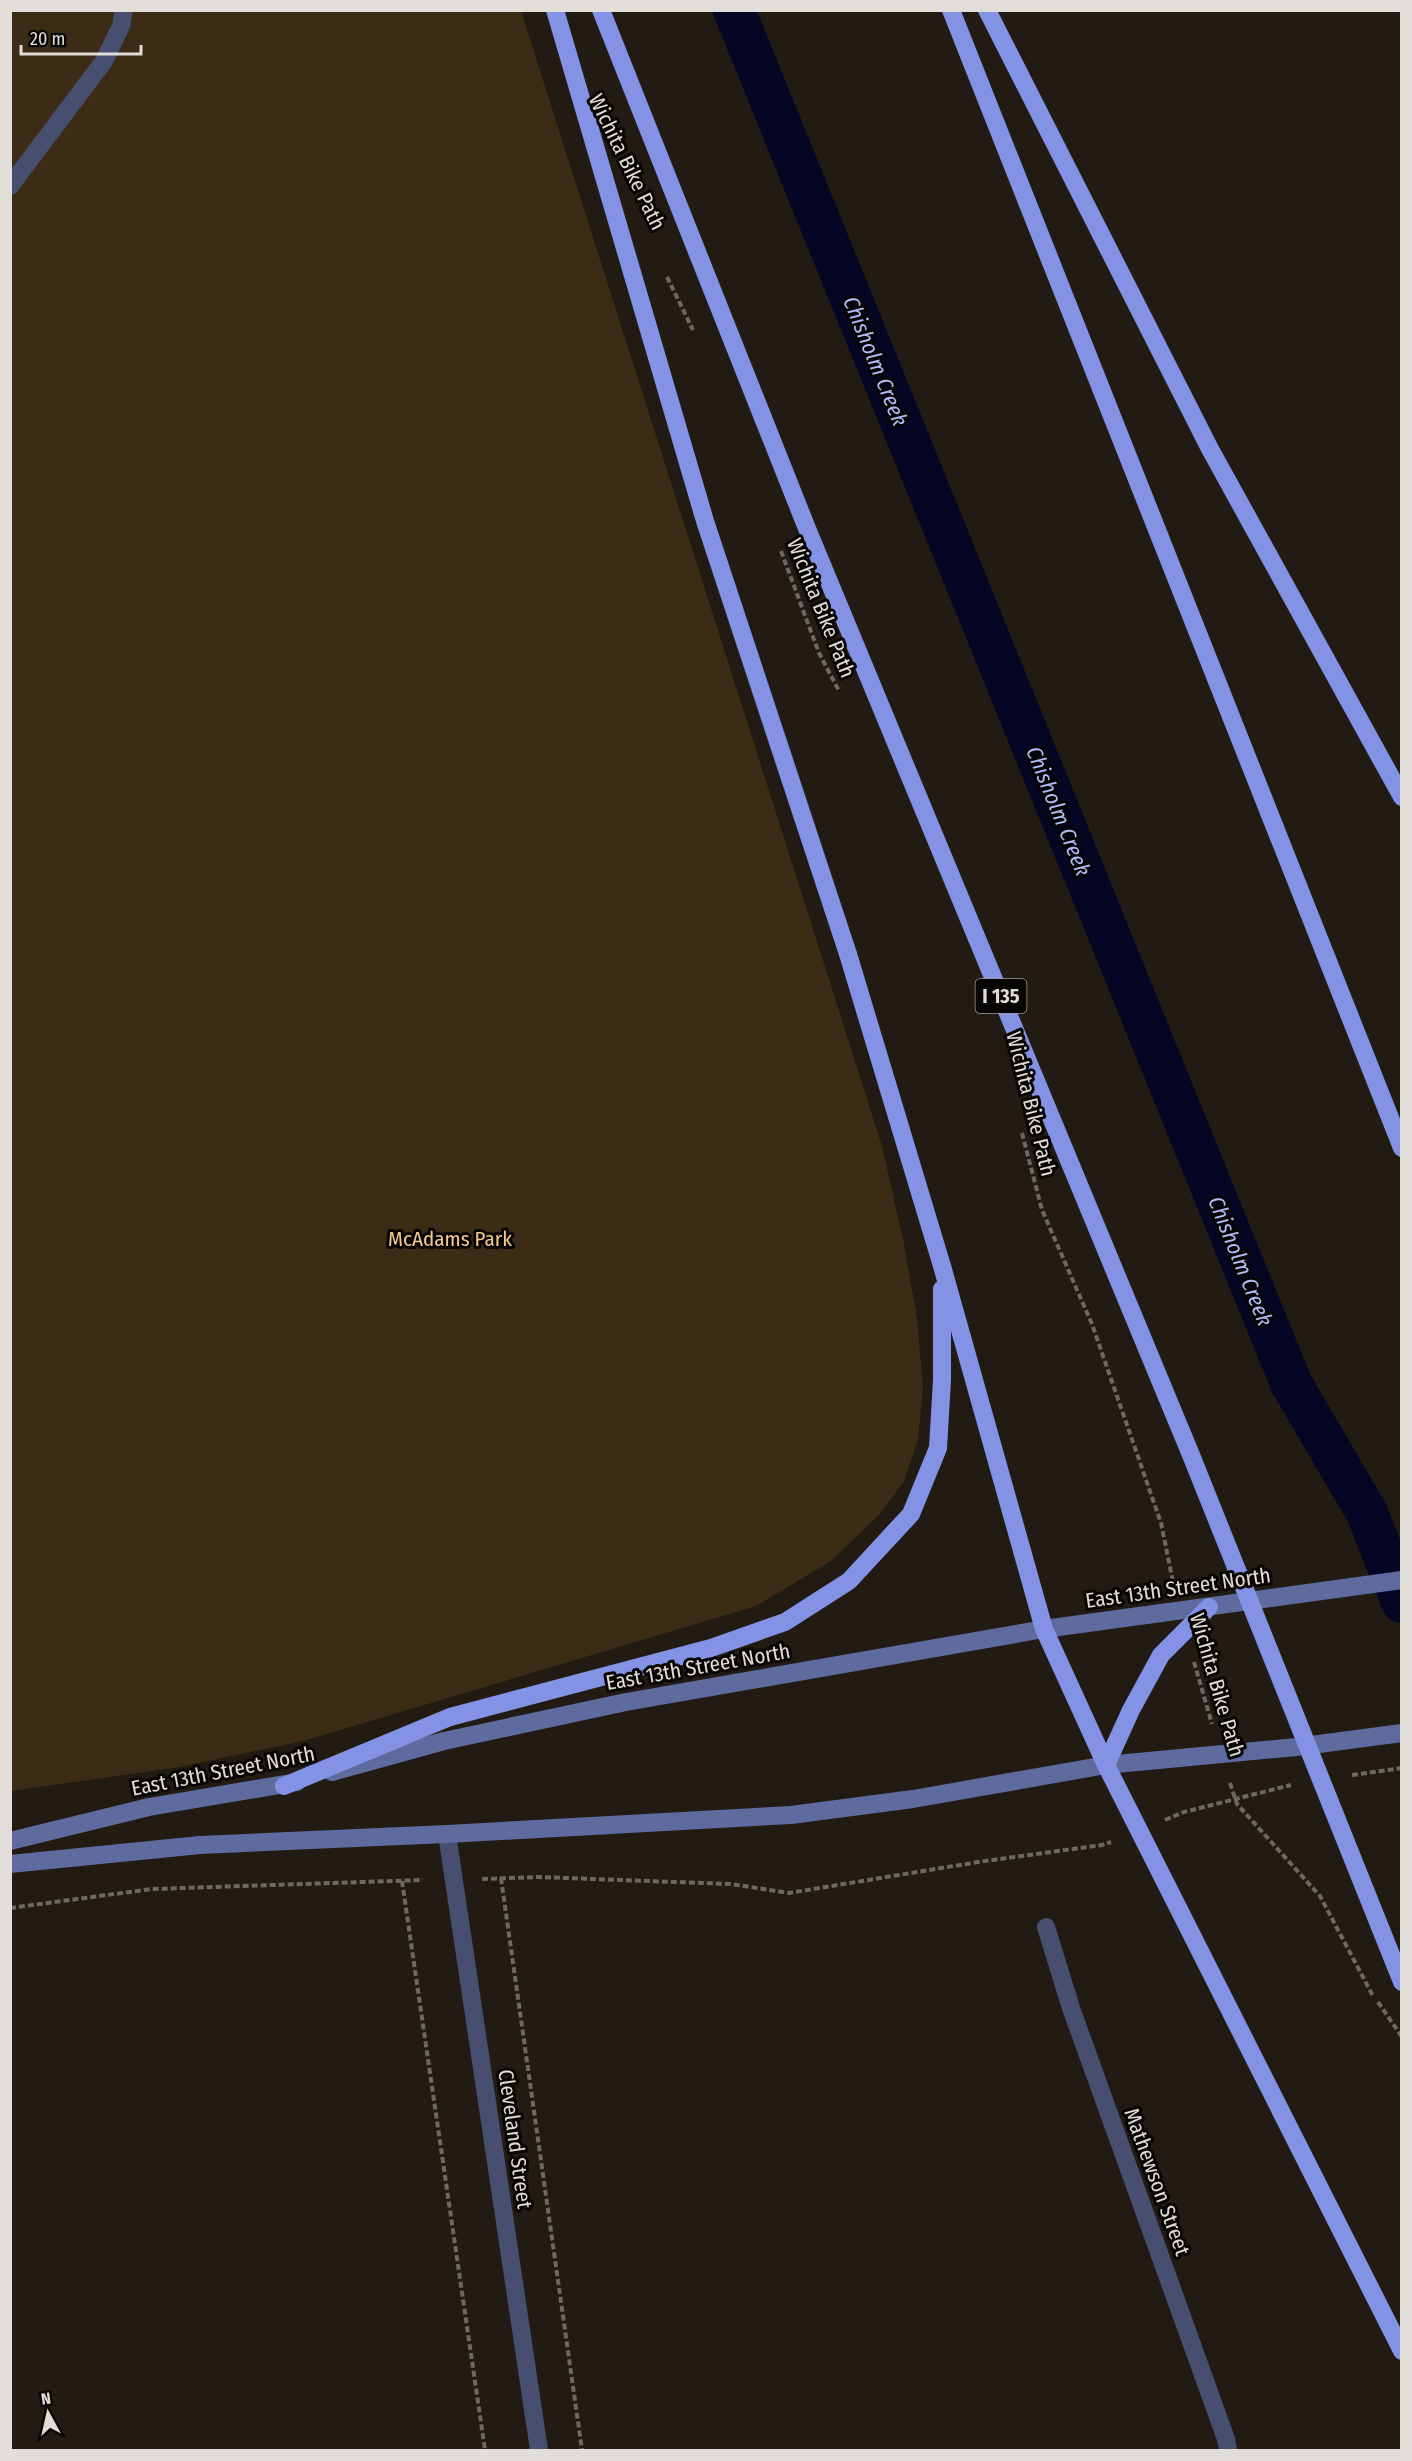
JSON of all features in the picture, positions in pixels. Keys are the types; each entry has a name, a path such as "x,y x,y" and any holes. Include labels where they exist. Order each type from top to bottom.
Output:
{"highway":[{"path":"555,10 705,521 848,954 942,1266 1044,1629 1106,1765 1401,2350"},
{"name":"I 135","path":"601,10 811,537 1191,1455 1401,1982"},
{"path":"951,10 1401,1148"},
{"path":"987,10 1210,449 1401,797"},
{"path":"284,1786 450,1717 711,1648 785,1622 849,1581 911,1514 938,1448 942,1380 942,1266"},
{"path":"1106,1765 1161,1655 1209,1607"}],"main road":[{"name":"East 13th Street North","path":"10,1841 149,1807 284,1786 444,1742 627,1702 1044,1629 1401,1580"},
{"path":"10,1864 200,1845 791,1815 913,1799 1106,1765 1296,1747 1401,1733"}],"street":[{"path":"10,186 104,61 121,26 124,10"},
{"name":"Cleveland Street","path":"447,1834 539,2451"},
{"name":"Mathewson Street","path":"1046,1927 1071,2008 1226,2439 1228,2451"}],"path":[{"path":"662,267 694,331"},
{"name":"Wichita Bike Path","path":"777,541 819,653 841,694"},
{"name":"Wichita Bike Path","path":"1022,1132 1042,1210 1092,1324 1161,1524 1180,1612"},
{"name":"Wichita Bike Path","path":"1185,1633 1237,1804 1320,1896 1368,1989 1401,2037"},
{"path":"10,1908 152,1889 538,1877 731,1884 789,1893 978,1862"},
{"path":"501,1878 582,2451"},
{"path":"402,1881 485,2451"}],"green space":[{"name":"McAdams Park","path":"10,11 521,11 882,1146 904,1244 917,1318 923,1388 918,1440 904,1481 880,1514 831,1561 756,1606 307,1740 180,1767 11,1791"}],"waterway":[{"name":"Chisholm Creek","path":"734,10 1291,1383 1367,1513 1402,1602"}]}
